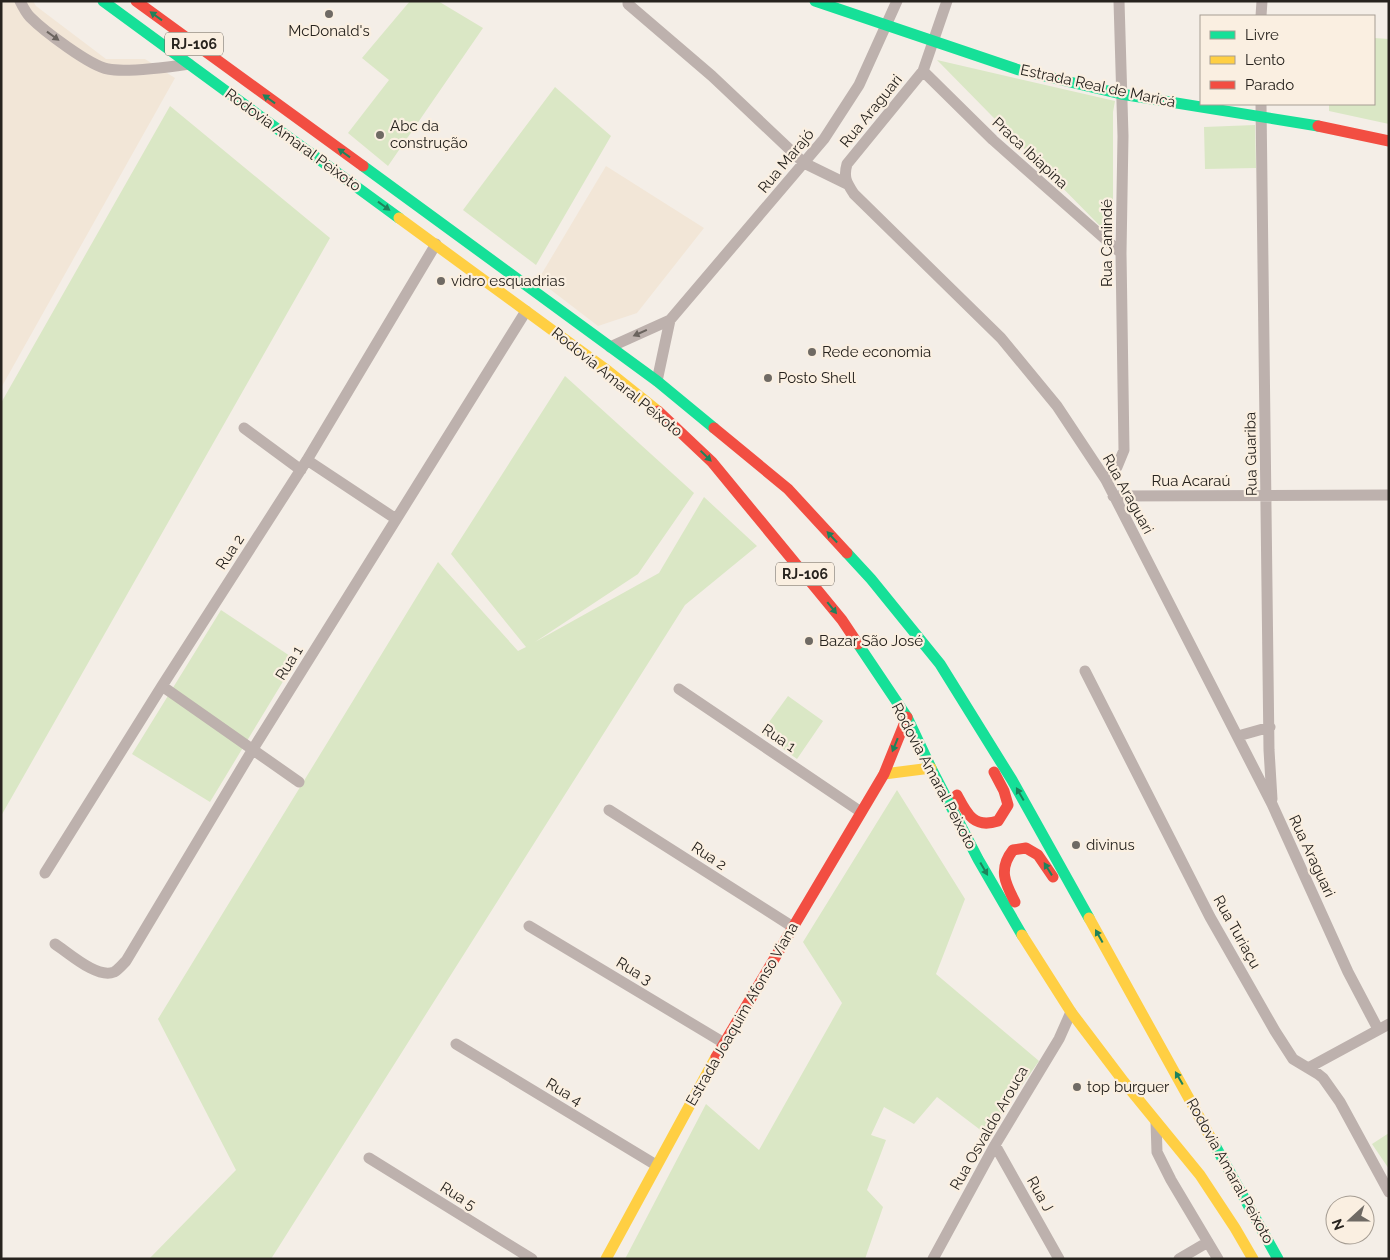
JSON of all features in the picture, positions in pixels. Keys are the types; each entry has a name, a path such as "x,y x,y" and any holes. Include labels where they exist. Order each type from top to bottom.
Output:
{"main road":[{"name":"Rodovia Amaral Peixoto","path":"103,1 608,371 666,418 712,462 824,597 853,636 907,717 978,859 1016,925 1071,1012 1200,1175 1253,1259"},
{"name":"Rodovia Amaral Peixoto","path":"136,1 657,381 788,489 871,579 940,664 1012,780 1278,1259"},
{"name":"Estrada Real de Maricá","path":"815,1 1019,70 1121,94 1312,125 1389,141"},
{"path":"853,636 873,651 906,697 959,799 971,816 978,824 984,825 998,821 1008,805 1004,791 978,741 929,664 872,592 854,561"},
{"name":"Estrada Joaquim Afonso Viana","path":"606,1259 724,1042 884,774 907,717"},
{"path":"884,774 931,768"},
{"path":"1037,938 1009,891 1004,875 1004,864 1013,850 1026,848 1038,855 1131,1012 1158,1043"},
{"path":"1140,1083 1166,1119 1175,1144"}],"street":[{"path":"20,1 29,16 42,27 82,56 103,68 124,70 189,64"},
{"name":"Rua Marajó","path":"610,346 670,320 824,139 859,85 896,1"},
{"path":"934,42 947,1"},
{"name":"Rua Canindé","path":"1106,480 1117,467 1124,450 1121,254 1123,136 1119,1"},
{"path":"1262,1 1262,15"},
{"path":"626,2 712,76 804,163 847,184"},
{"name":"Rua Araguari","path":"934,42 924,71 847,164 844,174 847,184 854,194 1001,338 1057,406 1106,480 1272,804 1348,972 1384,1026"},
{"name":"Praca Ibiapina","path":"924,71 993,140 1121,254"},
{"name":"Rua Guariba","path":"1261,105 1272,804"},
{"name":"Rua 2","path":"45,874 162,686 304,465 436,244"},
{"name":"Rua 1","path":"55,944 87,967 104,974 115,972 126,962 253,749 526,311"},
{"name":"Rua Marajó","path":"657,381 670,320"},
{"path":"244,428 396,519"},
{"name":"Rua Acaraú","path":"1113,496 1389,495"},
{"name":"Rua Turiaçu","path":"1085,671 1210,917 1289,1054 1292,1059 1323,1078 1340,1102 1388,1191"},
{"path":"162,686 298,782"},
{"name":"Rua 1","path":"679,689 861,812"},
{"path":"1238,736 1270,727"},
{"name":"Rua 2","path":"609,810 793,927"},
{"name":"Rua 3","path":"529,926 724,1042"},
{"name":"Rua Osvaldo Arouca","path":"933,1259 995,1145 1059,1039 1071,1012"},
{"path":"1308,1068 1384,1026"},
{"name":"Rua 4","path":"456,1044 656,1165"},
{"path":"1156,1120 1157,1152 1171,1180 1218,1259"},
{"name":"Rua J","path":"995,1145 1059,1259"},
{"name":"Rua 5","path":"369,1158 532,1259"},
{"path":"1179,1259 1208,1242"}],"shaded area":[{"path":"1,1 33,1 36,6 106,59 145,59 175,78 1,388"},
{"path":"606,166 704,228 637,313 598,326 538,280"}],"green space":[{"path":"410,1 438,1 483,28 388,166 348,133 389,80 362,58"},
{"path":"1375,38 1389,39 1389,124 1329,111 1329,105 1375,105"},
{"path":"937,60 1115,101 1113,112 1113,222 1100,226"},
{"path":"555,87 611,136 536,265 463,210"},
{"path":"170,106 330,238 1,816 1,403"},
{"path":"1255,125 1256,168 1205,169 1204,127"},
{"path":"565,376 694,493 638,574 535,642 659,573 704,497 757,546 685,605 271,1259 149,1259 236,1170 158,1019 438,562 518,651 526,647 451,554"},
{"path":"221,610 296,660 210,802 132,754"},
{"path":"788,696 823,721 797,759 761,733"},
{"path":"897,790 965,899 936,974 1039,1061 987,1135 937,1097 914,1124 884,1107 871,1135 886,1140 867,1190 883,1207 865,1259 625,1259 706,1104 759,1150 842,1003 803,942"},
{"path":"1389,1133 1389,1169 1372,1144"}],"traffic: fast":[{"path":"103,1 399,218"},
{"path":"815,1 1019,70 1121,94 1318,126"},
{"path":"363,166 657,381 714,428"},
{"path":"847,553 871,579 940,664 1012,780 1089,918"},
{"path":"858,644 907,717 978,859 1022,935"},
{"path":"1212,1140 1278,1259"}],"traffic: slow":[{"path":"399,218 608,371 658,411"},
{"path":"884,774 931,768"},
{"path":"1089,918 1212,1140"},
{"path":"1022,935 1071,1012 1124,1082 1200,1175 1253,1259"},
{"path":"606,1259 716,1057"}],"traffic: jam":[{"path":"136,1 363,166"},
{"path":"1318,126 1389,141"},
{"path":"658,411 712,462 842,620 858,644"},
{"path":"714,428 788,489 847,553"},
{"path":"716,1057 884,774 907,717"},
{"path":"957,795 972,818 983,823 998,821 1008,805 1004,791 994,772"},
{"path":"1015,902 1008,889 1004,870 1008,857 1013,850 1026,848 1038,855 1053,877"}],"place":[{"name":"McDonald's","path":"329,14"},
{"name":"Abc da construção","path":"380,135"},
{"name":"vidro esquadrias","path":"441,281"},
{"name":"Rede economia","path":"812,352"},
{"name":"Posto Shell","path":"768,378"},
{"name":"Bazar São José","path":"809,641"},
{"name":"divinus","path":"1076,845"},
{"name":"top burguer","path":"1077,1087"}]}
